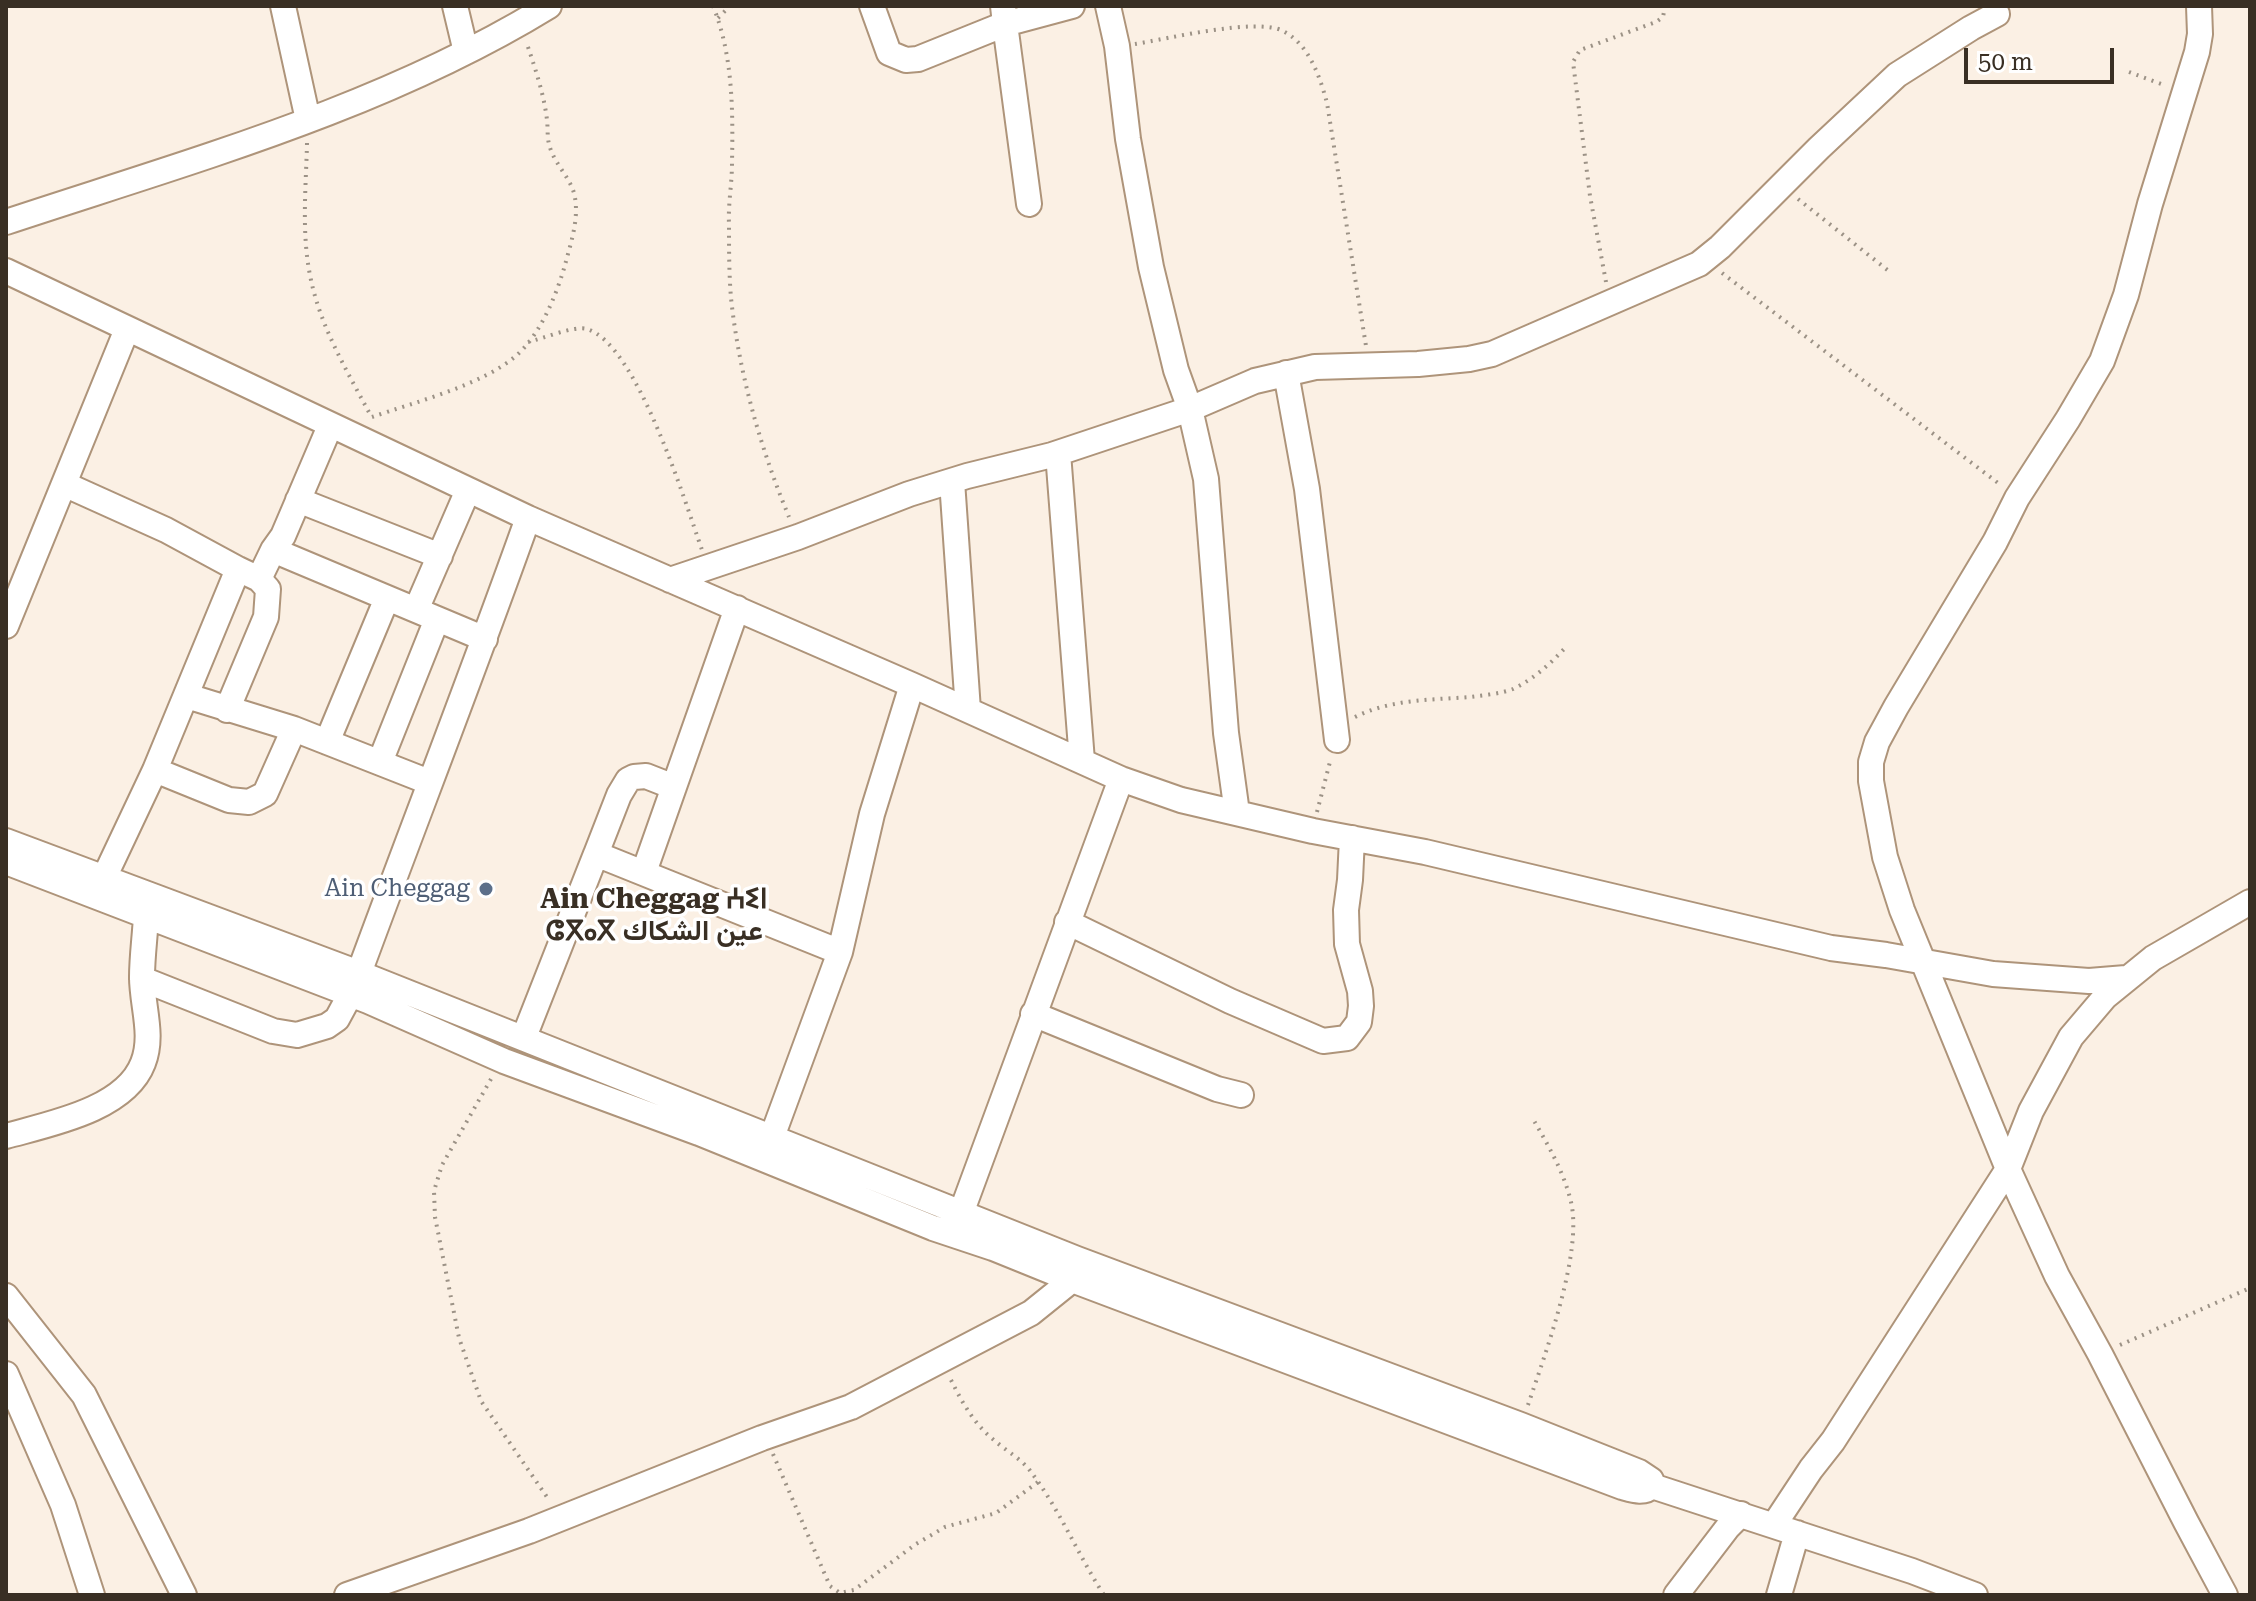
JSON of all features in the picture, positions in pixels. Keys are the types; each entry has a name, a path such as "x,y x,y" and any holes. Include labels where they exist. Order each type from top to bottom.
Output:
{"street":[{"path":"283,6 308,120"},
{"path":"455,6 466,52"},
{"path":"6,222 308,120 391,87 466,52 549,6"},
{"path":"872,6 889,53 906,60 918,59 1004,15 1072,6"},
{"path":"1108,6 1151,267 1206,479 1226,733 1237,813"},
{"path":"2199,6 2197,52 2122,308 2102,361 2017,498 1995,542 1896,707 1877,742 1871,762 1871,781 1885,857 1902,910 2008,1169 2057,1276 2225,1595"},
{"path":"670,580 798,537 909,494 1058,453 1190,409 1255,381 1315,367 1458,361 1486,356 1699,264 1897,75 2003,9"},
{"path":"1004,15 1029,204"},
{"path":"6,271 528,518 1121,779 1181,800 1313,831 1425,852 1831,948 1993,974 2089,981 2126,978"},
{"path":"6,625 127,329"},
{"path":"1286,373 1307,489 1337,740"},
{"path":"104,878 187,696 249,574 283,536 330,426"},
{"path":"1058,453 1082,761"},
{"path":"952,481 968,710"},
{"path":"64,484 166,530 249,574 268,589 266,617 227,710"},
{"path":"380,762 427,614 440,556 468,490"},
{"path":"298,500 440,556"},
{"path":"142,979 273,1031 297,1035 327,1026 337,1019 355,984 528,518"},
{"path":"273,550 485,639"},
{"path":"327,742 387,598"},
{"path":"644,872 737,608"},
{"path":"772,1137 840,952 872,814 912,685"},
{"path":"187,696 294,729 429,782"},
{"path":"155,770 229,800 249,802 265,794 294,729"},
{"path":"524,1037 619,795 628,780 646,776 674,787"},
{"path":"957,1224 1121,779"},
{"path":"1067,922 1230,1001 1323,1041 1347,1038 1359,1022 1361,1006 1347,944 1346,910 1352,838"},
{"path":"6,841 104,878 355,984 504,1061 957,1224 1077,1259 1521,1425 1639,1472 1651,1480 1652,1486"},
{"path":"596,854 840,952"},
{"path":"6,862 146,916 524,1037 772,1137 957,1224 1004,1252 1072,1280 1622,1487 1642,1491 1652,1486"},
{"path":"1779,1595 1785,1529 1811,1469 1833,1441 2008,1169 2031,1111 2071,1037 2105,997 2126,978 2153,958 2250,902"},
{"path":"6,1136 58,1122 102,1105 136,1077 144,1061 147,1043 148,1021 142,979 146,916"},
{"path":"1033,1014 1217,1089 1241,1095"},
{"path":"347,1595 562,1518 765,1437 851,1407 1031,1313 1072,1280"},
{"path":"6,1296 84,1395 184,1595"},
{"path":"6,1374 63,1505 92,1595"},
{"path":"1652,1486 1912,1571 1975,1595"},
{"path":"1676,1595 1741,1514"}],"path":[{"path":"713,6 729,62 732,126 728,219 731,298 753,412 772,476 798,537"},
{"path":"718,18 730,6"},
{"path":"1611,301 1590,196 1573,62 1580,50 1656,22 1663,17 1665,6"},
{"path":"308,120 305,220 311,279 341,359 372,417 486,375 516,355 539,328 561,279 576,213 573,192 547,140 547,120 538,77 520,22"},
{"path":"1117,46 1239,27 1279,28 1300,44 1317,70 1327,103 1369,366"},
{"path":"2129,72 2184,94"},
{"path":"1781,184 1890,272"},
{"path":"1704,259 2017,498"},
{"path":"528,342 579,328 589,329 614,349 654,422 708,567"},
{"path":"1313,831 1337,740 1354,718 1412,701 1483,696 1510,690 1537,675 1566,647"},
{"path":"504,1061 442,1165 434,1191 435,1217 459,1338 481,1401 562,1518"},
{"path":"1521,1425 1554,1325 1574,1237 1571,1200 1552,1152 1533,1119"},
{"path":"2100,1354 2250,1288"},
{"path":"942,1359 974,1420 1030,1469 1104,1595"},
{"path":"765,1437 815,1555 830,1586 840,1593 854,1590 916,1544 945,1527 996,1513 1038,1482"}],"place":[{"name":"Ain Cheggag","path":"486,889"}],"district":[{"name":"Ain Cheggag ⵄⵉⵏ ⵛⴳⴰⴳ عين الشكاك","path":"654,916"}]}
